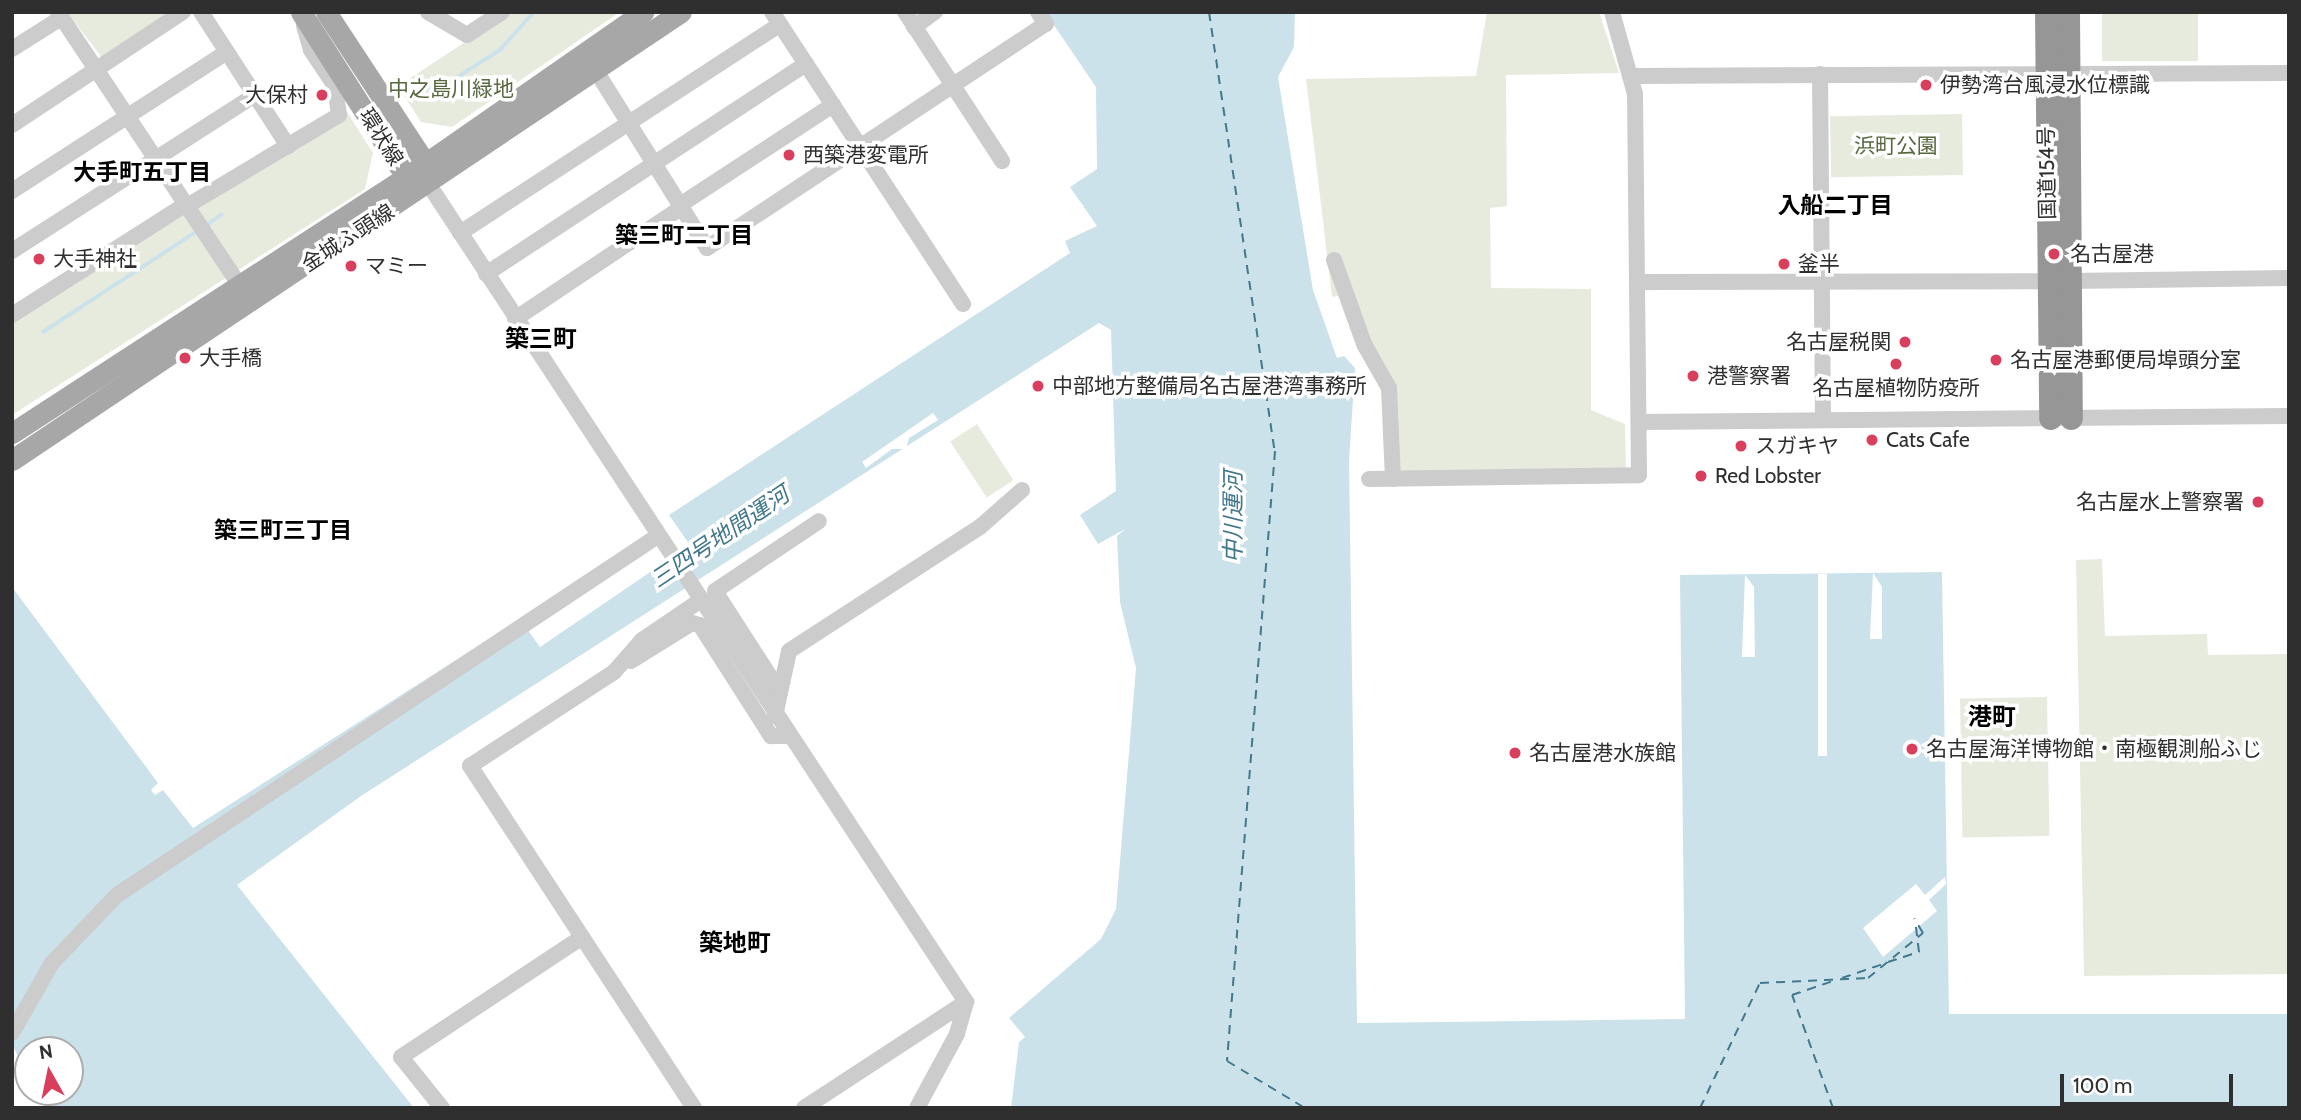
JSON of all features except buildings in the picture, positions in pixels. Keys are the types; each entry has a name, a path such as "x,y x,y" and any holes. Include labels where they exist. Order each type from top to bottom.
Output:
{"highway":[{"name":"国道154号","path":"2046,12 2057,73 2060,418"},
{"name":"国道154号","path":"2057,73 2068,12"}],"main road":[{"name":"環状線","path":"326,12 425,163 429,185"},
{"name":"金城ふ頭線","path":"12,433 429,185 681,12"},
{"name":"環状線","path":"301,13 407,177 429,185"},
{"name":"金城ふ頭線","path":"12,460 631,16"}],"street":[{"path":"12,125 183,12"},
{"path":"201,12 288,146"},
{"path":"428,12 467,35 502,12"},
{"path":"905,12 1002,161"},
{"path":"914,27 935,12"},
{"path":"596,71 707,248 1046,24 1038,12"},
{"path":"1370,479 1639,475 1632,76 1612,12"},
{"path":"12,315 339,115 335,86 311,50 301,13"},
{"path":"12,49 60,15 246,293"},
{"path":"460,233 629,123 776,18 963,304"},
{"path":"12,191 227,52"},
{"path":"486,274 806,64"},
{"path":"1632,76 2289,73"},
{"path":"1820,74 1823,420"},
{"path":"12,251 254,95"},
{"path":"515,319 833,105"},
{"path":"429,185 698,602 966,1002 957,1034 917,1108"},
{"path":"1334,260 1364,344 1389,388 1392,479"},
{"path":"1637,282 2289,278"},
{"path":"1639,422 2289,416"},
{"path":"775,716 789,651 980,527 1022,490"},
{"path":"780,692 715,591 819,522"},
{"path":"12,1033 52,963 117,895 656,537"},
{"path":"614,672 642,640 698,602"},
{"path":"694,1108 470,766 692,623 700,625 771,736 788,736"},
{"path":"442,1108 401,1057 582,937"},
{"path":"804,1108 966,1002"}],"green space":[{"path":"67,12 173,12 103,59"},
{"name":"中之島川緑地","path":"511,12 620,12 452,127 421,122 398,86"},
{"path":"1487,12 1599,12 1619,73 1506,75 1507,206 1490,208 1491,288 1591,289 1591,410 1625,424 1626,471 1399,474 1396,389 1344,295 1332,297 1306,79 1476,76"},
{"path":"2102,12 2198,12 2198,61 2102,61"},
{"name":"中之島川緑地","path":"344,107 373,153 365,189 12,415 12,319"},
{"name":"浜町公園","path":"1962,114 1963,175 1831,177 1830,116"},
{"path":"977,424 1013,480 987,498 950,441"},
{"path":"2102,559 2105,636 2207,634 2208,655 2289,654 2289,974 2084,976 2076,560"},
{"path":"2047,697 2049,836 1962,837 1960,699"}],"water":[{"path":"1045,12 1295,12 1294,47 1278,77 1313,290 1337,358 1344,356 1355,368 1349,461 1357,1023 1685,1019 1680,575 1942,572 1949,1014 2289,1014 2289,1108 1011,1108 1019,1042 1025,1037 1009,1018 1101,939 1116,909 1136,668 1120,602 1117,536 1125,529 1098,544 1080,515 1116,491 1111,330 1099,323 361,796 237,885 414,1108 45,1108 44,1106 84,1106 84,1036 14,1036 14,1048 12,1044 12,587 158,783 151,790 155,795 163,790 193,828 520,619 540,647 690,545 669,515 1070,253 1065,241 1097,226 1070,187 1097,169 1096,87"}],"pier":[{"path":"933,413 938,420 909,438 906,449 892,449 866,468 862,462"},
{"path":"1873,573 1882,587 1882,639 1870,639"},
{"path":"1818,574 1827,574 1827,756 1818,756"},
{"path":"1745,575 1754,587 1755,657 1742,657"},
{"path":"1945,877 1946,884 1929,900 1937,911 1883,957 1863,928 1916,884 1925,895"}],"waterway":[{"path":"414,91 442,87 500,50 534,12"},
{"path":"206,226 221,215"},
{"path":"43,332 199,230"}],"ferry route":[{"path":"1209,12 1275,451 1227,1061 1305,1108"},
{"path":"1700,1108 1760,983 1868,978 1923,933 1914,918"},
{"path":"1888,962 1919,952 1915,920"},
{"path":"1842,978 1883,964"},
{"path":"1833,981 1792,995 1833,1108"}],"place":[{"name":"伊勢湾台風浸水位標識","path":"1926,85"},
{"name":"大保村","path":"322,95"},
{"name":"西築港変電所","path":"789,155"},
{"name":"名古屋港","path":"2054,254"},
{"name":"大手神社","path":"39,259"},
{"name":"釜半","path":"1784,264"},
{"name":"マミー","path":"351,266"},
{"name":"名古屋税関","path":"1905,342"},
{"name":"大手橋","path":"185,358"},
{"name":"名古屋港郵便局埠頭分室","path":"1996,360"},
{"name":"名古屋植物防疫所","path":"1896,364"},
{"name":"港警察署","path":"1693,376"},
{"name":"中部地方整備局名古屋港湾事務所","path":"1038,386"},
{"name":"Cats Cafe","path":"1872,440"},
{"name":"スガキヤ","path":"1741,446"},
{"name":"Red Lobster","path":"1701,476"},
{"name":"名古屋水上警察署","path":"2258,502"},
{"name":"名古屋海洋博物館・南極観測船ふじ","path":"1912,749"},
{"name":"名古屋港水族館","path":"1515,753"}],"district":[{"name":"大手町五丁目","path":"142,172"},
{"name":"入船二丁目","path":"1835,205"},
{"name":"築三町二丁目","path":"684,235"},
{"name":"築三町","path":"541,339"},
{"name":"築三町三丁目","path":"283,530"},
{"name":"港町","path":"1992,717"},
{"name":"築地町","path":"735,943"}],"water label":[{"name":"中川運河","path":"1233,517"},
{"name":"三四号地間運河","path":"720,537"}]}
